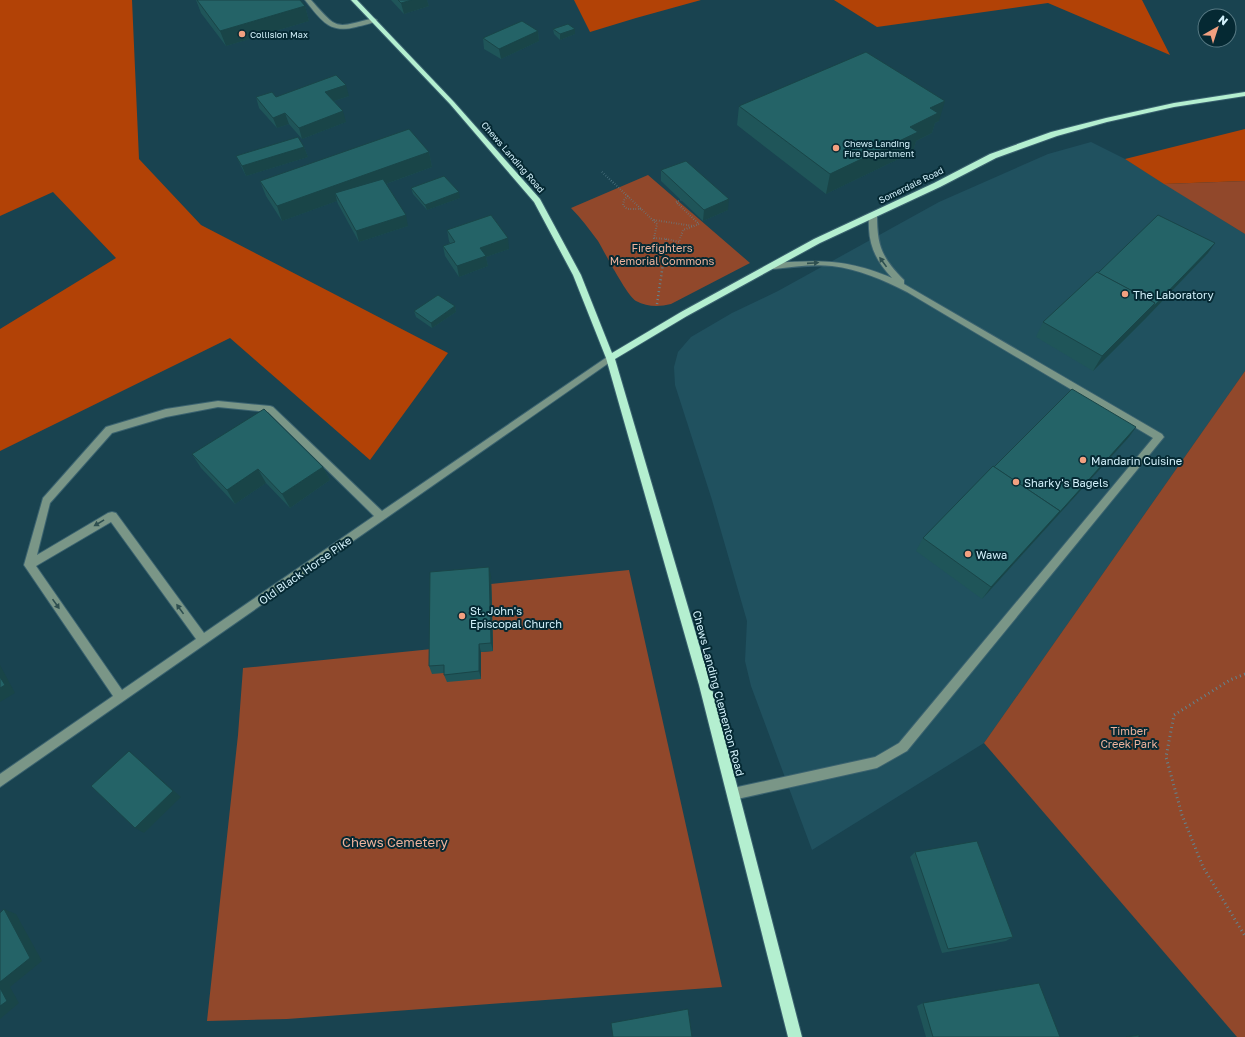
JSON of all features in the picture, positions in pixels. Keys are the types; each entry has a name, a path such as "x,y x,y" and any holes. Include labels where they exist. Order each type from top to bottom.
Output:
{"main road":[{"name":"Chews Landing Road","path":"354,0 452,103 537,200 577,275 610,358"},
{"name":"Somerdale Road","path":"610,358 684,314 774,266 817,241 993,156 1054,134 1106,120 1174,104 1245,94"},
{"name":"Chews Landing Clementon Road","path":"610,358 705,685 795,1037"}],"street":[{"path":"308,0 330,24 339,27 349,27 374,20"},
{"path":"873,215 874,245 876,252 892,273 910,290"},
{"path":"733,794 877,762 903,747 1159,437 910,290 884,277 854,267 821,263 774,266"},
{"name":"Old Black Horse Pike","path":"0,781 610,358"},
{"path":"121,697 29,565 46,501 109,430 166,413 218,404 270,409 382,517"},
{"path":"29,565 112,516 203,640"}],"path":[{"path":"602,172 654,220 657,224 654,238 679,242 683,230 699,224 676,202 681,200"},
{"path":"628,196 624,200 623,205 627,209 642,209"},
{"path":"654,220 694,226"},
{"path":"657,309 666,239"},
{"path":"1245,674 1230,680 1174,715 1166,757 1182,815 1203,867 1245,936"}],"shaded area":[{"path":"0,0 132,0 139,159 201,225 448,353 370,460 230,338 0,451 0,329 116,258 53,192 0,216"},
{"path":"574,0 701,0 590,32"},
{"path":"834,0 1142,0 1170,55 1048,3 877,27"},
{"path":"1245,129 1245,181 1164,184 1125,159"},
{"path":"1091,142 1125,159 1245,234 1245,371 984,743 812,850 751,686 745,661 747,621 712,500 675,385 674,367 678,352 691,337 732,313 778,291 939,202 1048,154"}],"green space":[{"name":"Firefighters Memorial Commons","path":"648,175 750,263 671,304 653,306 636,301 627,291 598,241 571,208"},
{"path":"1245,181 1245,234 1164,184"},
{"name":"Timber Creek Park","path":"1245,371 1245,1037 1237,1037 984,743"},
{"name":"Chews Cemetery","path":"629,570 722,987 287,1019 207,1021 238,735 243,668 432,649 481,652 493,651 491,584"}],"building":[{"path":"197,0 300,0 305,6 220,31"},
{"path":"398,0 412,0 401,3"},
{"path":"522,21 538,31 499,49 483,38"},
{"path":"568,24 575,29 560,34 553,29"},
{"path":"866,52 945,101 930,108 938,113 910,127 918,132 830,174 739,106"},
{"path":"336,75 346,85 325,92 343,111 299,128 285,113 273,118 256,97 272,92 276,97"},
{"path":"409,129 429,152 277,206 260,181"},
{"path":"298,137 304,147 242,166 236,156"},
{"path":"686,161 729,199 704,210 661,170"},
{"path":"444,176 459,192 425,205 411,188"},
{"path":"383,179 406,215 356,231 335,193"},
{"path":"491,215 508,238 480,248 486,256 457,266 443,246 455,242 447,230"},
{"path":"1158,215 1215,243 1152,308 1155,303 1098,273"},
{"path":"1097,272 1155,303 1102,356 1043,322"},
{"path":"438,295 455,306 431,323 414,311"},
{"path":"1072,389 1136,427 1057,515 1060,511 994,467"},
{"path":"264,409 323,467 282,494 258,469 227,490 192,454"},
{"path":"993,466 1060,511 991,587 923,538"},
{"name":"St. John's Episcopal Church","path":"489,567 491,643 479,644 479,671 444,675 444,665 429,666 430,572"},
{"path":"0,677 5,685 0,688"},
{"path":"129,751 173,791 135,828 91,786"},
{"path":"977,841 1013,937 948,949 915,852"},
{"path":"4,909 30,958 0,982 0,913"},
{"path":"1039,983 1060,1037 933,1037 923,1003"},
{"path":"0,988 7,1001 0,1006"},
{"path":"688,1009 692,1037 613,1037 611,1023"},
{"path":"1139,1035 1139,1037 1126,1037"}],"place":[{"name":"Collision Max","path":"242,34"},
{"name":"Chews Landing Fire Department","path":"836,148"},
{"name":"The Laboratory","path":"1125,294"},
{"name":"Mandarin Cuisine","path":"1083,460"},
{"name":"Sharky's Bagels","path":"1016,482"},
{"name":"Wawa","path":"968,554"},
{"name":"St. John's Episcopal Church","path":"462,616"}]}
